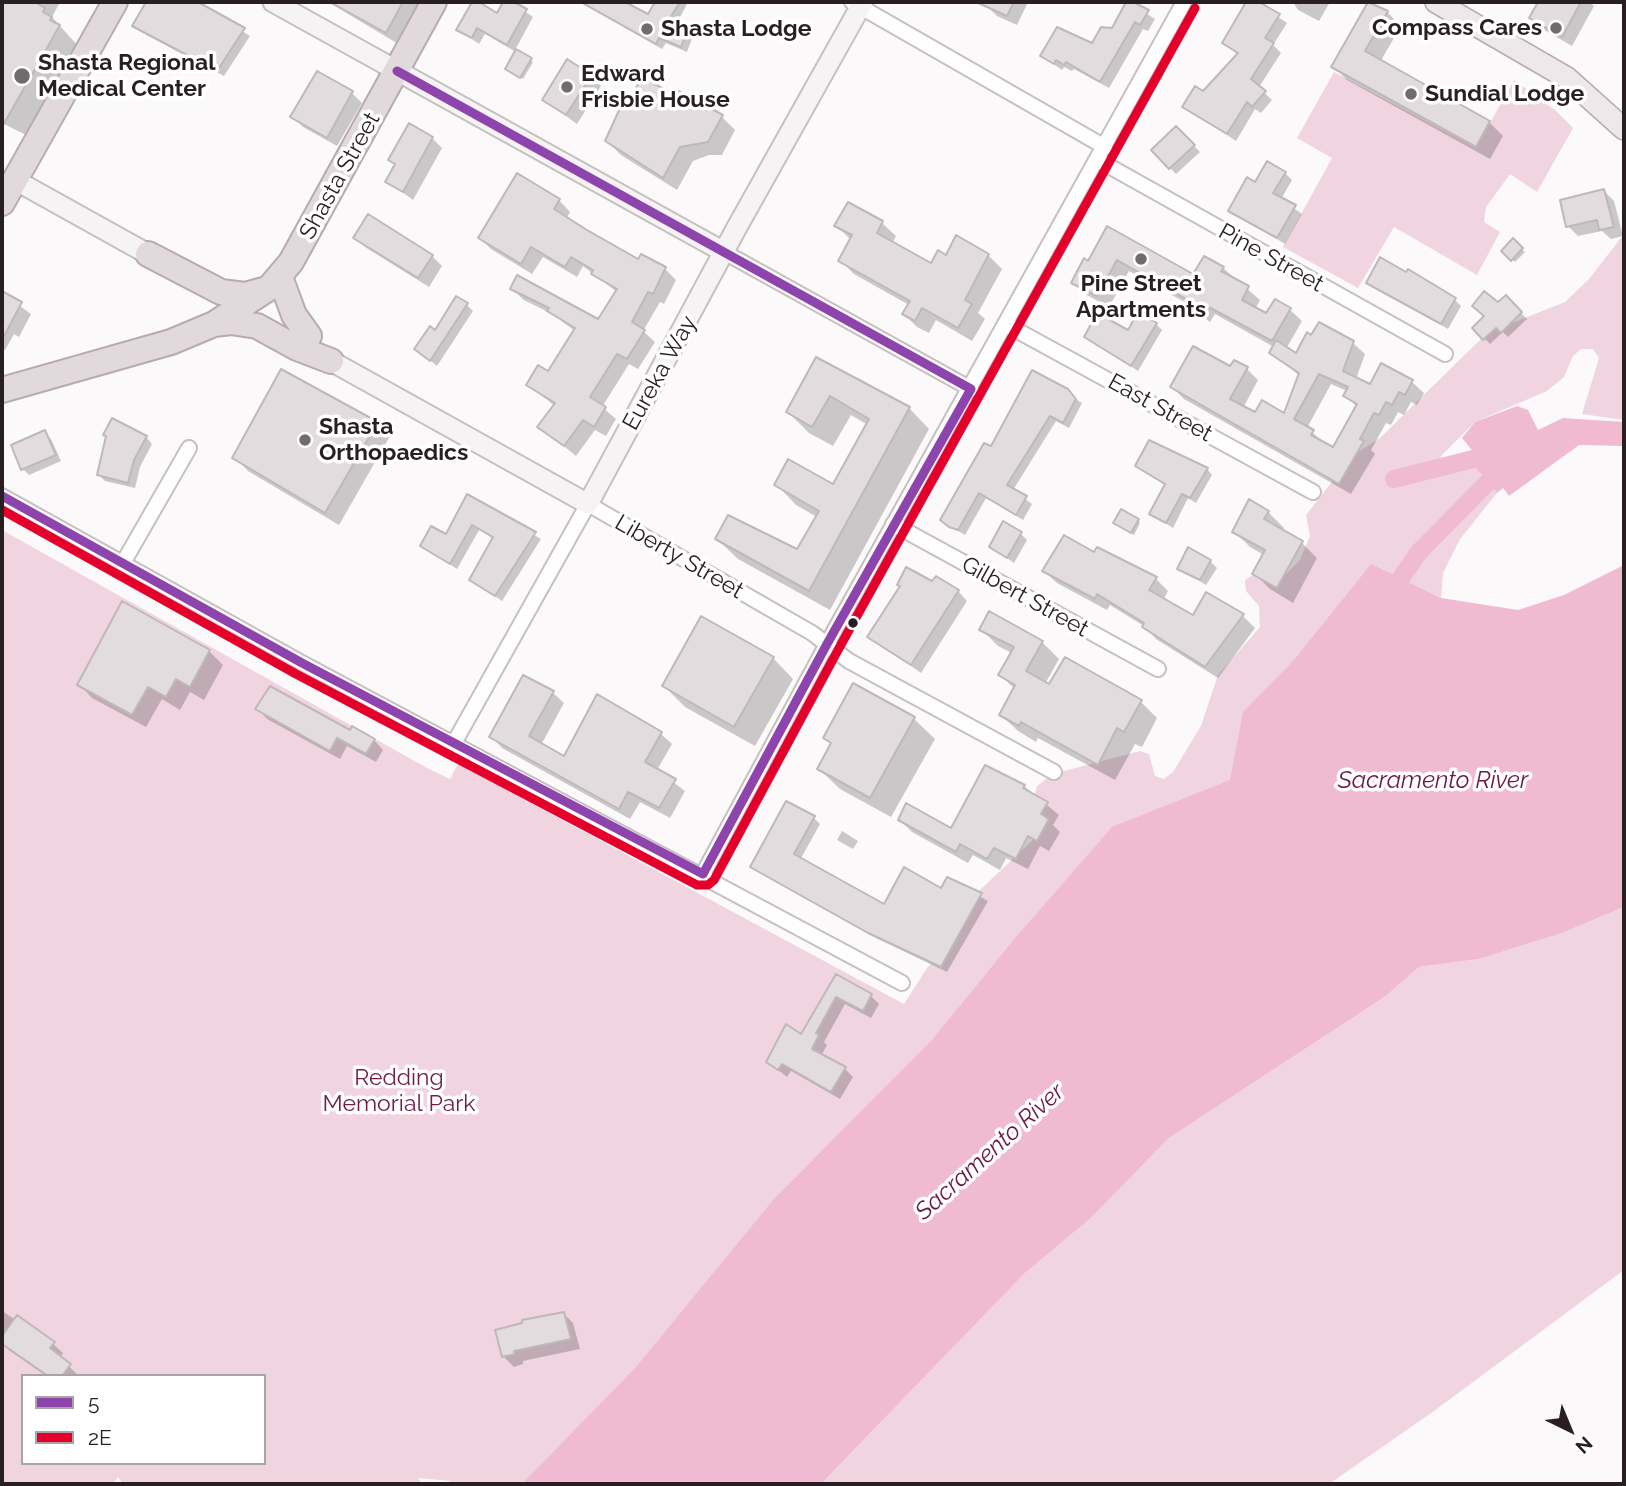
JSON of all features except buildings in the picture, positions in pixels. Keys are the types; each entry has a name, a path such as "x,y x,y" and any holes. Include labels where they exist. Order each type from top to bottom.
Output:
{"highway":[{"path":"2,203 115,2"},
{"name":"Shasta Street","path":"214,324 274,282 308,235 434,2"},
{"path":"148,254 220,292 245,295 274,282 309,336"},
{"path":"2,390 171,342 214,324 240,321 257,326 297,348 331,361"}],"main road":[{"path":"1436,2 1567,78 1624,129"}],"street":[{"path":"273,2 971,388"},
{"path":"703,874 893,524 1007,325 1184,2"},
{"name":"Pine Street","path":"858,3 1102,154 1445,354"},
{"name":"Eureka Way","path":"454,743 588,504 858,3"},
{"path":"15,180 148,254"},
{"name":"East Street","path":"1007,325 1313,492"},
{"name":"Liberty Street","path":"309,336 331,361 588,504 827,644 849,661 1054,772"},
{"path":"123,563 190,448"},
{"path":"2,496 454,743 703,874 902,983"},
{"name":"Gilbert Street","path":"893,524 1158,669"}],"green space":[{"path":"1334,72 1476,148 1514,80 1554,109 1573,128 1537,192 1510,174 1486,207 1484,222 1500,232 1477,275 1394,227 1358,288 1283,247 1332,158 1297,138"},
{"name":"Redding Memorial Park","path":"1624,234 1624,420 1582,414 1599,358 1593,349 1581,349 1573,356 1564,377 1547,391 1475,422 1441,456 1446,473 1469,460 1497,493 1460,539 1443,573 1441,598 1381,570 1241,777 542,1484 446,1484 451,1481 418,1478 422,1484 123,1484 118,1477 113,1484 2,1484 2,530 427,768 450,779 458,764 904,1004 927,968 957,938 980,890 1035,838 1034,797 1037,786 1053,774 1140,751 1149,754 1155,776 1164,779 1173,772 1201,726 1218,675 1260,627 1259,606 1246,591 1245,580 1255,574 1276,579 1285,575 1300,560 1310,536 1306,515 1352,456 1380,438 1487,333 1565,302 1589,279"},
{"path":"1624,907 1624,1270 1434,1411 1329,1484 821,1484 1025,1273 1091,1218 1169,1138 1386,996 1419,967 1479,959 1562,933"}],"water":[{"path":"1517,406 1528,410 1538,430 1563,418 1624,422 1624,446 1579,445 1509,496 1503,488 1497,493 1469,460 1475,454 1462,438 1475,422"},
{"name":"Sacramento River","path":"1371,564 1441,598 1518,610 1564,595 1624,565 1624,907 1562,933 1479,959 1419,967 1386,996 1169,1138 1091,1218 1025,1273 821,1484 522,1484 636,1367 774,1199 932,1040 1016,937 1112,827 1230,780 1243,712 1294,660"}],"waterway":[{"path":"1394,479 1493,454"},
{"path":"1387,598 1419,552 1505,465"}],"transit line":[{"name":"2E","path":"2,510 296,674 697,885 708,885 714,880 838,650 1195,8"},
{"name":"5","path":"2,496 302,663 703,874 827,644 971,389 397,71"}],"place":[{"name":"Compass Cares","path":"1556,28"},
{"name":"Shasta Lodge","path":"647,29"},
{"name":"Shasta Regional Medical Center","path":"22,76"},
{"name":"Edward Frisbie House","path":"567,87"},
{"name":"Sundial Lodge","path":"1411,94"},
{"name":"Pine Street Apartments","path":"1141,259"},
{"name":"Shasta Orthopaedics","path":"305,440"}]}
